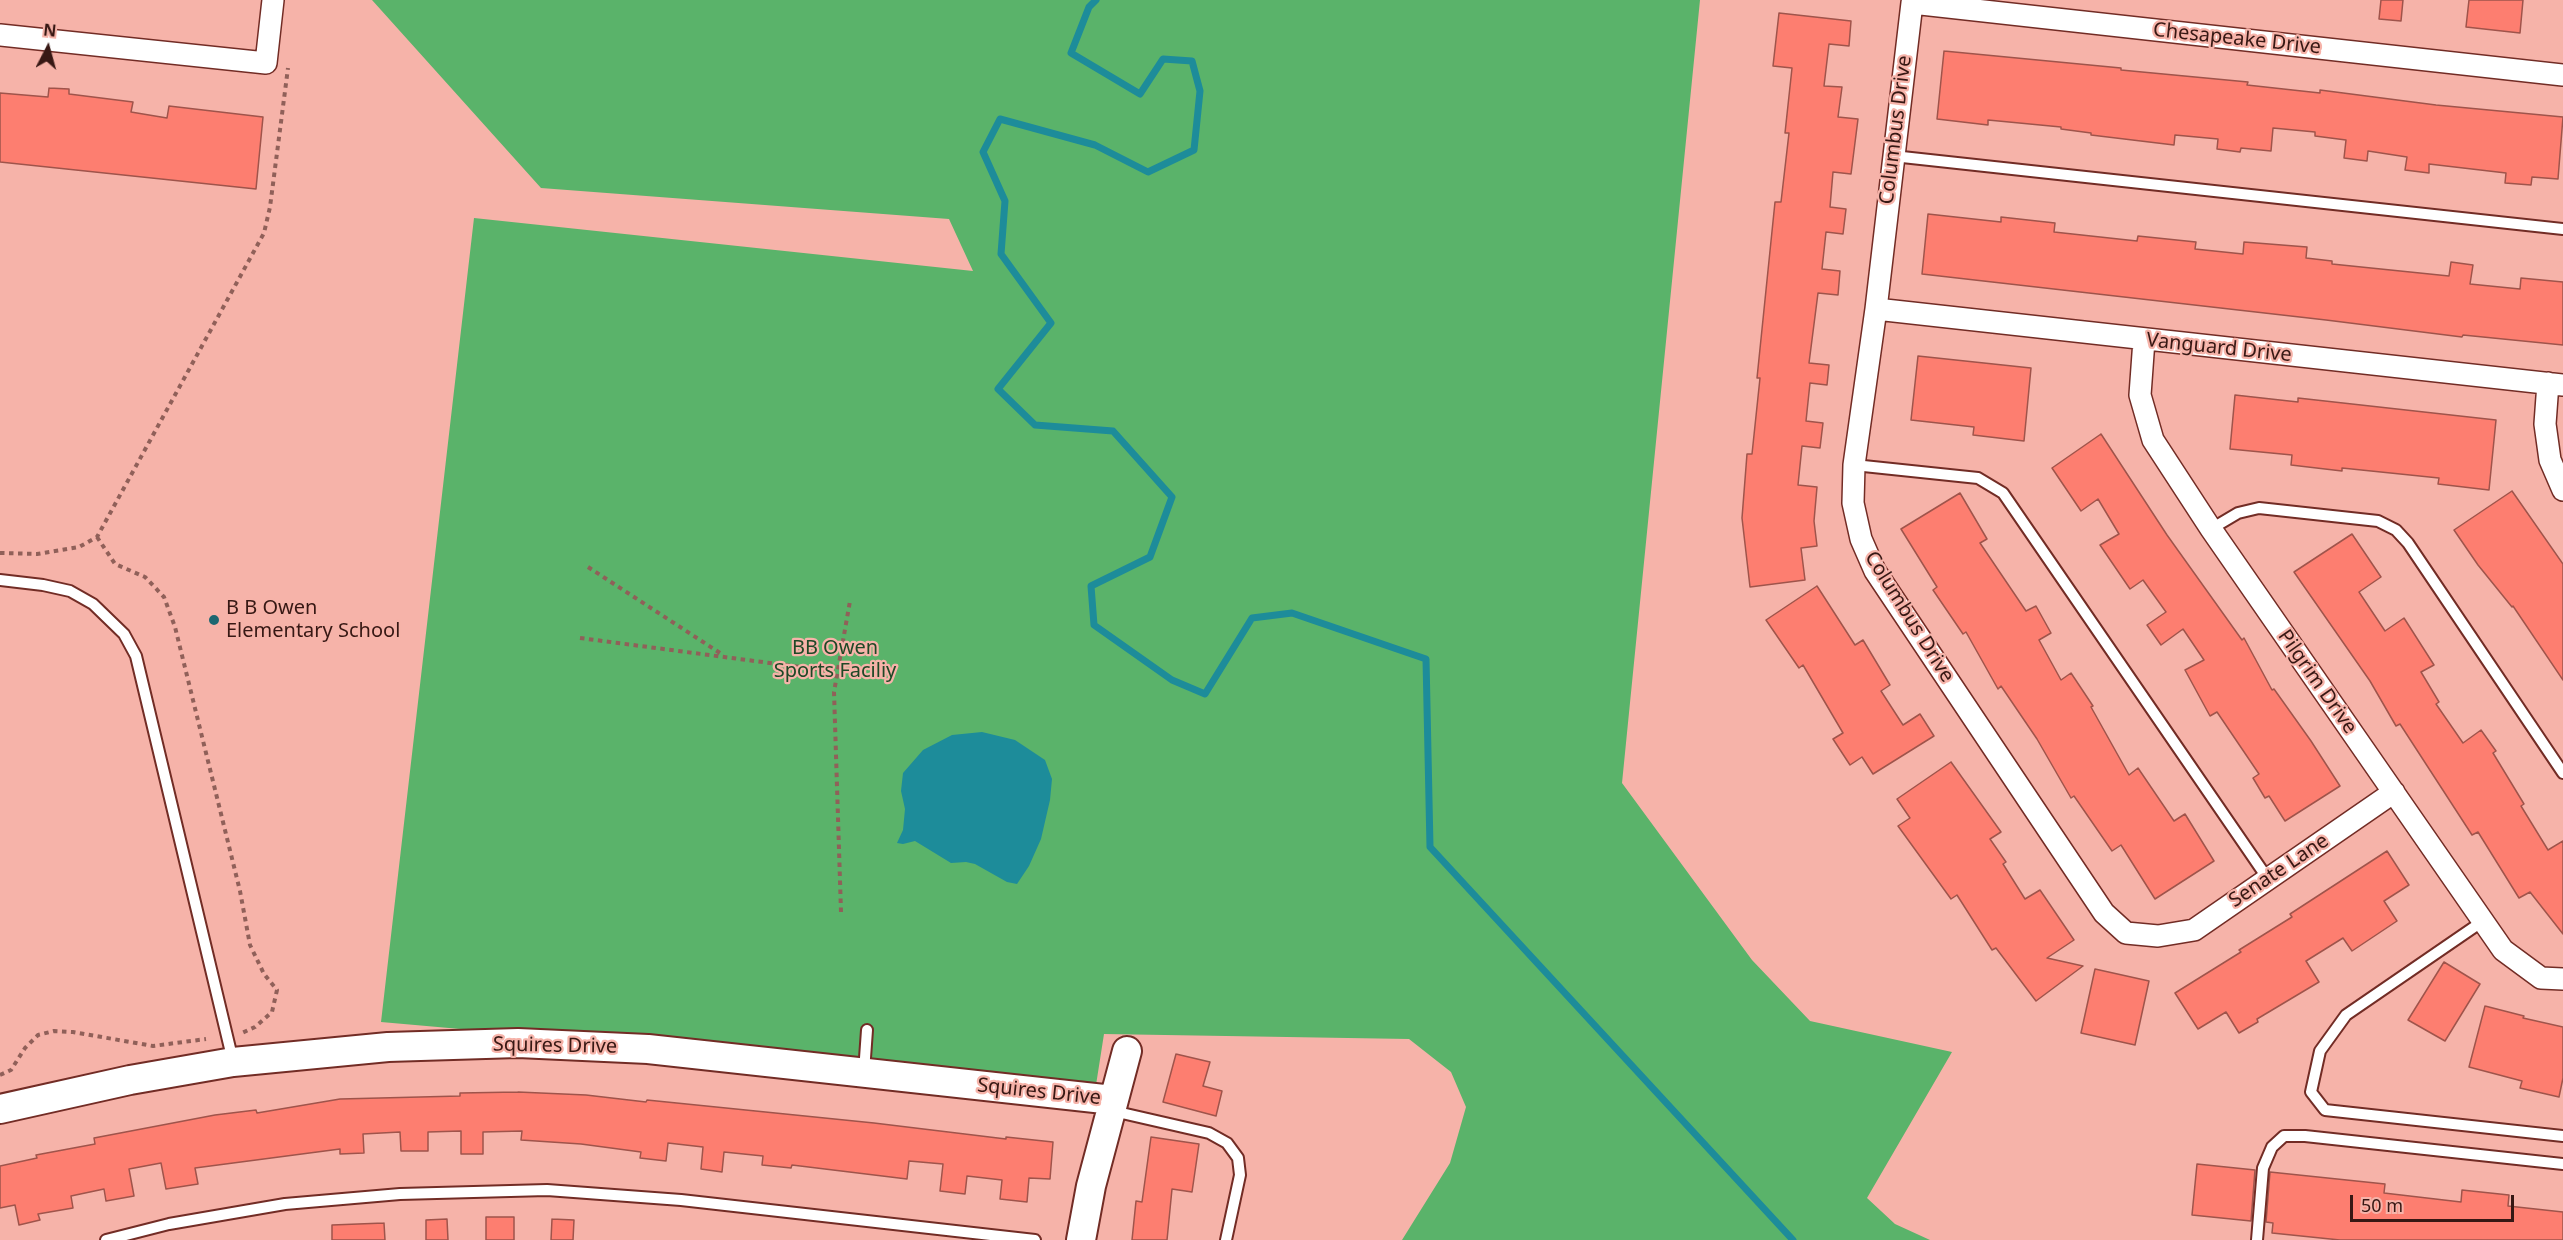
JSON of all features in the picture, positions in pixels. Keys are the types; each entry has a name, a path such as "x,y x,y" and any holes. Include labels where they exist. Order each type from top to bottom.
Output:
{"street":[{"path":"0,34 266,63 273,0"},
{"name":"Chesapeake Drive","path":"1912,3 2563,75"},
{"name":"Columbus Drive","path":"1912,3 1876,309 1854,465 1853,503 1861,539 1875,571 2104,913 2126,933 2158,936"},
{"name":"Vanguard Drive","path":"1876,309 2556,384"},
{"name":"Pilgrim Drive","path":"2144,340 2140,395 2153,440 2211,529 2503,950 2541,978 2563,979"},
{"path":"2556,384 2545,424 2550,460 2563,490"},
{"name":"Senate Lane","path":"2158,936 2194,930 2394,792"},
{"name":"Squires Drive","path":"0,1109 130,1080 231,1050 518,1043 648,1049 864,1072 1112,1105"},
{"path":"1081,1240 1091,1186 1127,1051"}],"lane":[{"path":"1893,156 2563,229"},
{"path":"1854,465 1978,478 2003,494 2268,879"},
{"path":"2211,529 2238,513 2259,508 2378,521 2396,530 2408,543 2563,773"},
{"path":"0,580 61,589 93,604 124,634 136,656 231,1050"},
{"path":"2483,921 2346,1015 2320,1051 2311,1092 2325,1110 2563,1137"},
{"path":"864,1072 867,1030"},
{"path":"1112,1105 1209,1133 1227,1143 1238,1158 1240,1175 1226,1240"},
{"path":"2257,1240 2263,1168 2272,1147 2284,1136 2305,1136 2563,1164"},
{"path":"106,1240 169,1224 285,1204 400,1194 547,1190 681,1200 1035,1240"}],"path":[{"path":"0,553 37,554 79,547 97,537 264,233 270,207 289,58"},
{"path":"0,1075 11,1070 25,1048 38,1035 54,1031 73,1032 153,1046 191,1040 231,1050 272,1012 277,990 264,974 250,945 240,891 183,662 164,597 145,577 115,564 97,537"},
{"path":"588,567 726,657"},
{"path":"841,912 834,692 850,601"},
{"path":"580,638 838,672"}],"green space":[{"name":"BB Owen Sports Faciliy","path":"372,0 1700,0 1622,783 1752,960 1810,1021 1952,1052 1867,1198 1895,1224 1930,1240 1402,1240 1450,1163 1466,1107 1451,1072 1409,1039 1104,1034 1096,1085 381,1022 474,218 973,271 949,219 541,188"}],"water":[{"path":"982,732 1015,740 1045,760 1052,779 1050,800 1041,839 1029,866 1017,884 1007,882 975,864 951,863 915,841 897,843 903,830 905,809 901,791 903,773 923,750 952,735"}],"building":[{"path":"2381,0 2403,0 2401,21 2379,19"},
{"path":"2469,0 2523,0 2520,33 2466,27"},
{"path":"1779,13 1851,21 1849,46 1829,44 1824,86 1842,87 1838,117 1858,119 1851,174 1833,172 1830,207 1846,209 1843,234 1826,232 1822,269 1840,271 1838,295 1818,293 1809,363 1829,365 1827,385 1810,383 1806,421 1823,423 1820,448 1802,446 1798,485 1817,487 1814,521 1817,546 1801,548 1805,580 1750,587 1742,518 1747,454 1752,454 1760,378 1757,378 1775,202 1781,202 1789,133 1785,133 1792,68 1773,66"},
{"path":"1944,51 2248,82 2247,85 2320,93 2320,90 2436,105 2563,117 2558,179 2532,177 2531,185 2505,183 2506,173 2429,164 2429,173 2405,170 2407,157 2368,151 2367,161 2344,158 2346,140 2315,136 2315,132 2273,128 2271,151 2241,148 2240,152 2217,149 2218,139 2175,135 2174,145 2091,135 2091,133 2061,129 2061,127 1988,120 1988,125 1937,119"},
{"path":"49,88 69,89 69,94 133,102 131,112 167,118 169,106 263,117 256,189 0,162 0,93 48,97"},
{"path":"1928,214 2001,222 2001,217 2055,223 2054,232 2137,241 2138,236 2196,242 2195,249 2243,254 2244,242 2307,247 2306,258 2332,261 2332,264 2449,276 2451,262 2473,265 2470,284 2520,289 2521,278 2563,282 2563,345 2463,335 2462,337 1922,274"},
{"path":"1918,356 2031,368 2024,441 1973,435 1974,427 1911,420"},
{"path":"2235,395 2298,402 2298,398 2496,420 2489,490 2438,484 2439,478 2291,465 2292,455 2230,449"},
{"path":"2101,434 2167,535 2242,640 2244,638 2272,690 2274,689 2311,741 2340,786 2285,821 2269,796 2265,798 2253,778 2259,774 2217,712 2210,716 2185,670 2204,660 2183,629 2161,645 2147,625 2166,612 2143,580 2130,589 2100,545 2119,534 2098,499 2081,511 2052,468"},
{"path":"2512,491 2563,564 2563,680 2513,606 2478,565 2454,530"},
{"path":"1960,493 1987,539 1980,543 2026,611 2036,606 2051,633 2039,640 2061,680 2071,673 2093,706 2091,707 2129,775 2138,768 2174,821 2185,814 2214,861 2155,899 2121,845 2112,851 2074,796 2071,798 2037,739 2001,686 1998,689 1966,632 1963,634 1933,590 1937,587 1901,529"},
{"path":"2352,534 2381,577 2359,592 2385,631 2404,618 2434,665 2421,672 2439,702 2436,704 2463,743 2481,730 2496,751 2493,753 2524,804 2521,806 2548,850 2563,841 2563,934 2530,892 2519,898 2478,832 2472,835 2400,724 2396,726 2370,681 2294,572"},
{"path":"1817,586 1855,645 1863,640 1890,685 1881,691 1903,725 1920,714 1934,736 1873,774 1862,757 1850,765 1833,739 1843,733 1803,665 1799,668 1766,620"},
{"path":"1951,762 2001,832 1990,839 2006,862 2003,864 2025,899 2040,890 2074,940 2047,958 2083,966 2036,1001 1996,948 1992,950 1957,895 1951,899 1898,826 1910,818 1897,799"},
{"path":"2387,851 2409,885 2384,901 2397,921 2352,951 2343,938 2306,961 2319,982 2257,1019 2258,1022 2239,1033 2226,1012 2198,1029 2175,993 2241,952 2239,950 2292,917 2290,914"},
{"path":"2444,962 2480,984 2445,1041 2408,1020"},
{"path":"2095,969 2149,981 2135,1045 2081,1033"},
{"path":"2485,1006 2563,1027 2563,1078 2559,1097 2520,1088 2522,1081 2469,1067"},
{"path":"1176,1054 1210,1062 1203,1086 1222,1091 1216,1116 1163,1102"},
{"path":"518,1092 586,1095 646,1102 647,1100 1006,1139 1006,1137 1053,1142 1050,1179 1029,1178 1027,1202 1000,1199 1002,1180 967,1176 965,1194 940,1191 943,1164 909,1161 907,1179 792,1165 791,1168 762,1165 763,1156 724,1152 722,1172 701,1169 703,1147 668,1143 666,1161 640,1158 641,1152 581,1144 521,1140 522,1131 483,1132 483,1154 461,1154 461,1131 428,1132 428,1151 401,1151 400,1132 363,1134 364,1153 340,1154 340,1149 195,1168 198,1184 166,1189 161,1163 129,1169 134,1196 106,1201 104,1189 71,1196 73,1208 38,1214 40,1220 19,1225 15,1205 0,1208 0,1166 37,1158 36,1155 95,1144 94,1138 215,1115 256,1110 257,1113 340,1099"},
{"path":"1151,1137 1199,1144 1192,1192 1172,1189 1167,1240 1132,1240 1136,1201 1142,1202"},
{"path":"2197,1164 2255,1170 2251,1221 2192,1215"},
{"path":"2270,1172 2385,1184 2384,1193 2461,1202 2462,1190 2509,1195 2508,1206 2563,1212 2563,1240 2340,1240 2272,1233 2273,1223 2266,1222"},
{"path":"486,1217 514,1217 514,1240 486,1240"},
{"path":"447,1219 448,1240 426,1240 426,1220"},
{"path":"552,1219 574,1220 573,1240 551,1240"},
{"path":"384,1223 385,1240 332,1240 332,1225"}],"waterway":[{"path":"1096,0 1089,7 1071,53 1140,94 1163,59 1192,61 1200,91 1194,150 1148,172 1095,145 1000,119 983,152 1005,201 1001,254 1051,323 998,389 1035,425 1113,431 1172,497 1150,557 1091,586 1094,625 1172,680 1205,694 1252,618 1292,613 1426,659 1430,847 1793,1240"}],"place":[{"name":"B B Owen Elementary School","path":"214,620"}]}
